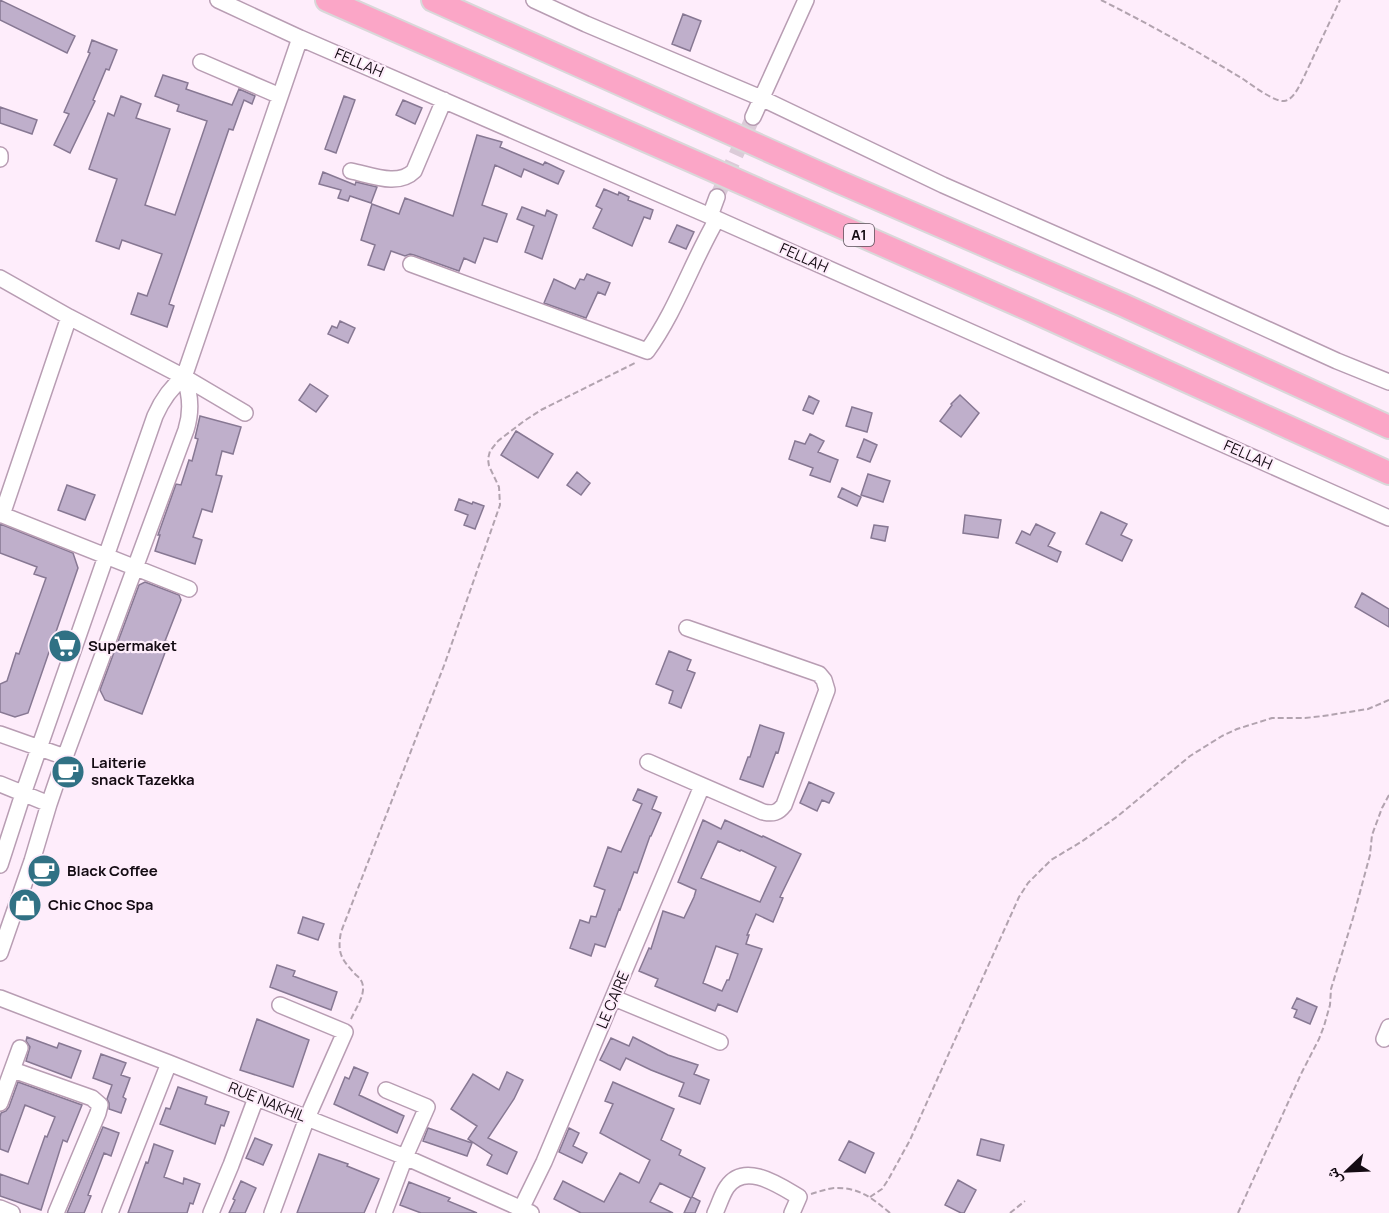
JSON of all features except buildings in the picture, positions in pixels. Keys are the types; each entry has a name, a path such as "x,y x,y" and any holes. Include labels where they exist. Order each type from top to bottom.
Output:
{"highway":[{"name":"A1","path":"327,0 1035,312 1389,473"},
{"path":"433,0 837,181 1123,305 1389,427"}],"street":[{"name":"FELLAH","path":"218,0 1389,518"},
{"path":"534,0 762,98 943,185 1336,361 1389,382"},
{"path":"753,117 806,0"},
{"path":"0,865 159,407 170,390 184,377 300,38"},
{"path":"201,62 279,96"},
{"path":"351,171 396,180 410,175 414,171 444,100"},
{"path":"411,264 647,351 666,322 714,218 717,197"},
{"path":"0,278 184,377 245,413"},
{"path":"69,317 1,514 189,589"},
{"path":"0,953 65,757 189,420 190,398 184,377"},
{"path":"648,762 763,812 779,811 784,805 827,690 819,674 687,628"},
{"path":"0,734 65,757"},
{"path":"0,784 49,804"},
{"name":"LE CAIRE","path":"524,1212 702,786"},
{"path":"614,998 720,1042"},
{"name":"RUE NAKHIL","path":"0,999 405,1157 524,1212"},
{"path":"272,1213 307,1119 345,1032 280,1005"},
{"path":"0,1103 20,1048"},
{"path":"110,1213 169,1063"},
{"path":"13,1070 92,1098 100,1105 56,1213"},
{"path":"384,1213 405,1157 433,1110 386,1090"},
{"path":"211,1213 256,1098"},
{"path":"715,1213 727,1187 742,1176 771,1181 799,1197 792,1213"},
{"path":"0,1208 12,1213"}],"path":[{"path":"1101,0 1204,56 1264,93 1285,101 1299,87 1340,0"},
{"path":"345,1032 364,990 363,983 344,962 340,953 341,932 445,663 500,505 499,487 489,466 490,451 498,441 541,410 633,365 647,351"},
{"path":"870,1197 882,1189 910,1140 1019,897 1040,870 1051,860 1118,816 1190,756 1222,736 1272,718 1323,716 1368,709 1389,700"},
{"path":"1238,1213 1324,1026 1331,988 1370,855 1372,835 1389,795"},
{"path":"799,1197 833,1188 857,1191 870,1197 890,1213"},
{"path":"1010,1213 1025,1201"}],"tunnel":[{"path":"717,197 753,117"}],"place":[{"name":"Supermaket","path":"65,646"},
{"name":"Laiterie snack Tazekka","path":"68,772"},
{"name":"Black Coffee","path":"44,871"},
{"name":"Chic Choc Spa","path":"25,905"}]}
